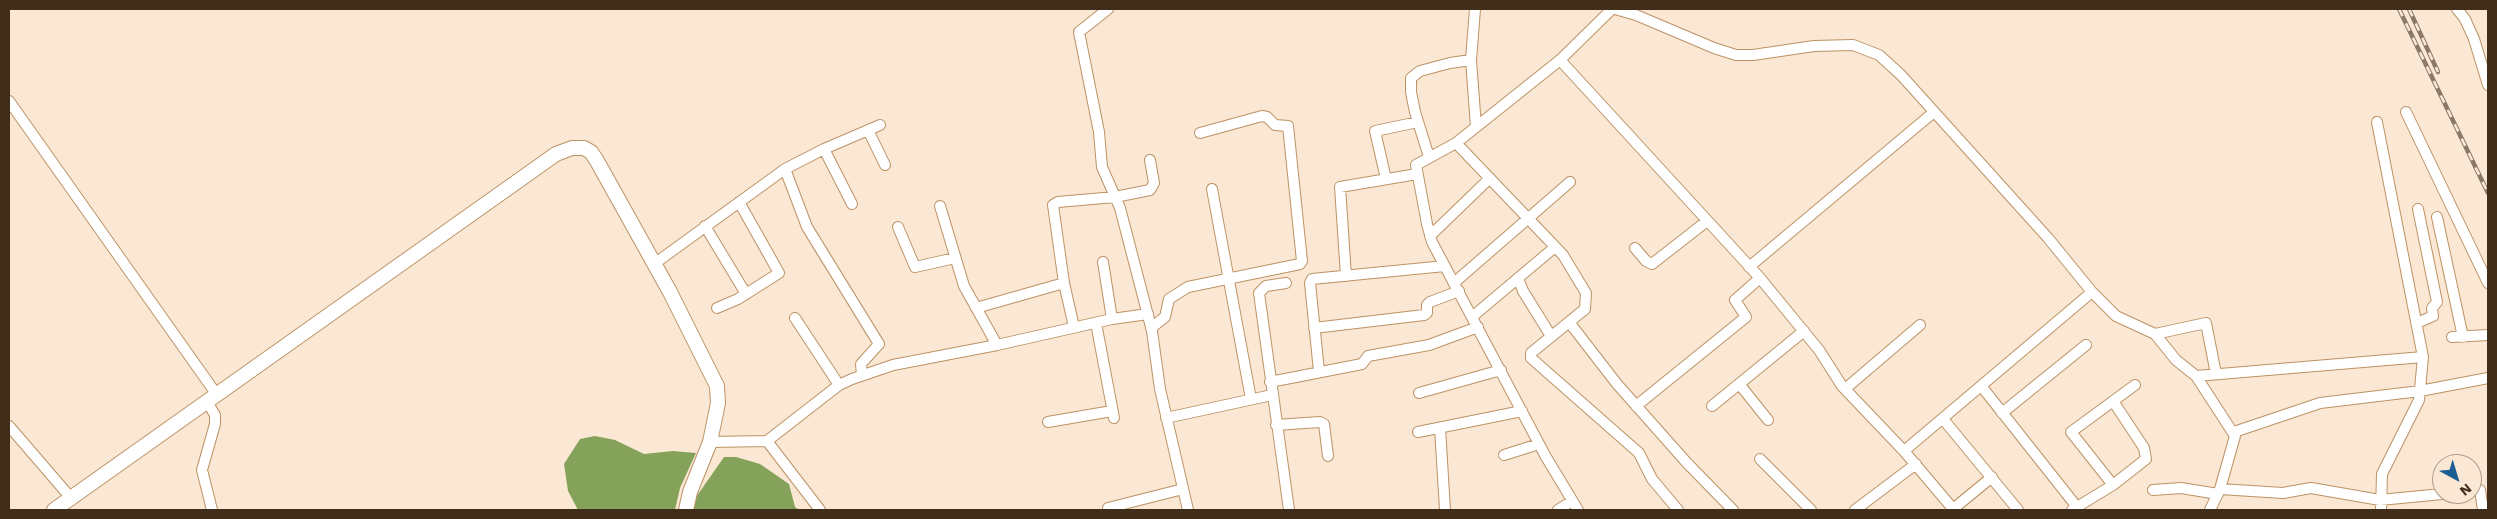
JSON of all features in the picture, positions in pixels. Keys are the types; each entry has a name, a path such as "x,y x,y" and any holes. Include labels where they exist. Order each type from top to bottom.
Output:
{"street":[{"path":"1108,9 1079,32 1099,132 1102,167 1120,208 1148,314 1166,418 1188,510"},
{"path":"1475,9 1471,60 1476,127"},
{"path":"1578,510 1539,444 1430,236 1416,164 1456,143 1560,60 1614,9 1736,55 1814,46 1853,45 1867,49 1887,62 2048,238 2092,292 2116,316 2154,334 2176,360 2196,376 2234,432 2234,445 2219,492 2210,510"},
{"path":"1649,21 1650,9"},
{"path":"2457,9 2465,19 2474,39 2488,86"},
{"path":"1429,157 1411,92 1411,78 1420,71 1450,62 1471,60"},
{"path":"1560,60 1760,278 1804,331 1845,389 1916,464 1954,510 1992,477"},
{"path":"9,101 212,398 215,424 202,470 212,510"},
{"path":"1749,267 1934,112"},
{"path":"2406,112 2488,283"},
{"path":"1151,328 1165,317 1169,299 1179,291 1230,278 1300,264 1302,261 1291,133 1288,126 1275,125 1265,116 1200,133"},
{"path":"1386,179 1375,131 1418,122"},
{"path":"2377,122 2423,357 2419,400 2382,474 2381,505"},
{"path":"654,264 786,169 824,149 880,125"},
{"path":"868,130 885,165"},
{"path":"1456,143 1556,246 1574,271 1586,293 1585,309 1531,353 1531,358 1638,453 1645,461 1652,478 1678,510"},
{"path":"54,510 556,154 572,148 584,148 591,152 597,161 654,264 717,386 718,403 709,445 690,492 686,510"},
{"path":"824,149 852,204"},
{"path":"1074,327 1064,283 1053,205 1058,202 1115,197 1147,191 1153,187 1150,160"},
{"path":"786,169 807,227 879,344 861,364 862,375"},
{"path":"1346,276 1339,188 1342,185 1417,174"},
{"path":"1430,236 1490,178"},
{"path":"1314,328 1424,316 1428,312 1428,304 1457,286 1527,217 1570,182"},
{"path":"1212,189 1251,398"},
{"path":"717,308 746,294 779,272 739,202"},
{"path":"940,206 964,286 997,345"},
{"path":"2417,323 2433,316 2432,308 2437,302 2418,209"},
{"path":"2437,217 2462,336"},
{"path":"1635,248 1646,261 1652,264 1706,221"},
{"path":"705,226 746,294"},
{"path":"898,227 915,267 955,258"},
{"path":"1472,317 1556,246"},
{"path":"1103,262 1112,319"},
{"path":"1319,371 1310,281 1315,278 1445,266"},
{"path":"1518,278 1529,302 1551,336"},
{"path":"1636,406 1746,317 1735,298 1760,278"},
{"path":"976,308 1064,283"},
{"path":"1286,283 1266,286 1259,291 1289,510"},
{"path":"1904,451 1982,387 2092,292"},
{"path":"709,445 767,441 838,385 893,365 997,345 1112,319 1148,314"},
{"path":"795,318 838,385"},
{"path":"1569,322 1636,406 1687,463 1733,510"},
{"path":"1048,422 1113,415 1096,323"},
{"path":"2154,334 2206,323 2216,374"},
{"path":"1845,389 1920,325"},
{"path":"1270,382 1362,364 1368,356 1429,345 1478,327"},
{"path":"1712,406 1804,331"},
{"path":"2452,337 2488,335"},
{"path":"2002,413 2086,345"},
{"path":"2196,376 2423,357"},
{"path":"1419,393 1501,370"},
{"path":"2234,432 2313,404 2420,391 2488,378"},
{"path":"1740,385 1768,420"},
{"path":"2112,485 2071,432 2135,385"},
{"path":"1982,387 2074,509 2112,485 2145,461 2147,457 2136,433 2113,400"},
{"path":"1166,418 1251,398 1272,395"},
{"path":"1418,432 1522,411"},
{"path":"1943,419 2018,510"},
{"path":"1276,425 1320,422 1325,427 1328,456"},
{"path":"9,426 71,498"},
{"path":"1440,428 1444,510"},
{"path":"767,441 820,510"},
{"path":"1504,456 1539,444"},
{"path":"1760,459 1811,510"},
{"path":"1861,508 1916,464"},
{"path":"2153,490 2181,488 2219,492 2283,493 2310,488 2381,505 2432,496"},
{"path":"1108,508 1183,489"},
{"path":"1558,510 1572,501"}],"shaded area":[{"path":"595,436 615,440 644,454 673,451 696,453 680,488 675,510 578,510 568,491 564,464 580,439"},
{"path":"724,457 736,457 760,464 789,484 795,507 799,510 692,510 694,500"}],"railway":[{"path":"2399,9 2488,193"},
{"path":"2409,9 2438,72"}]}
